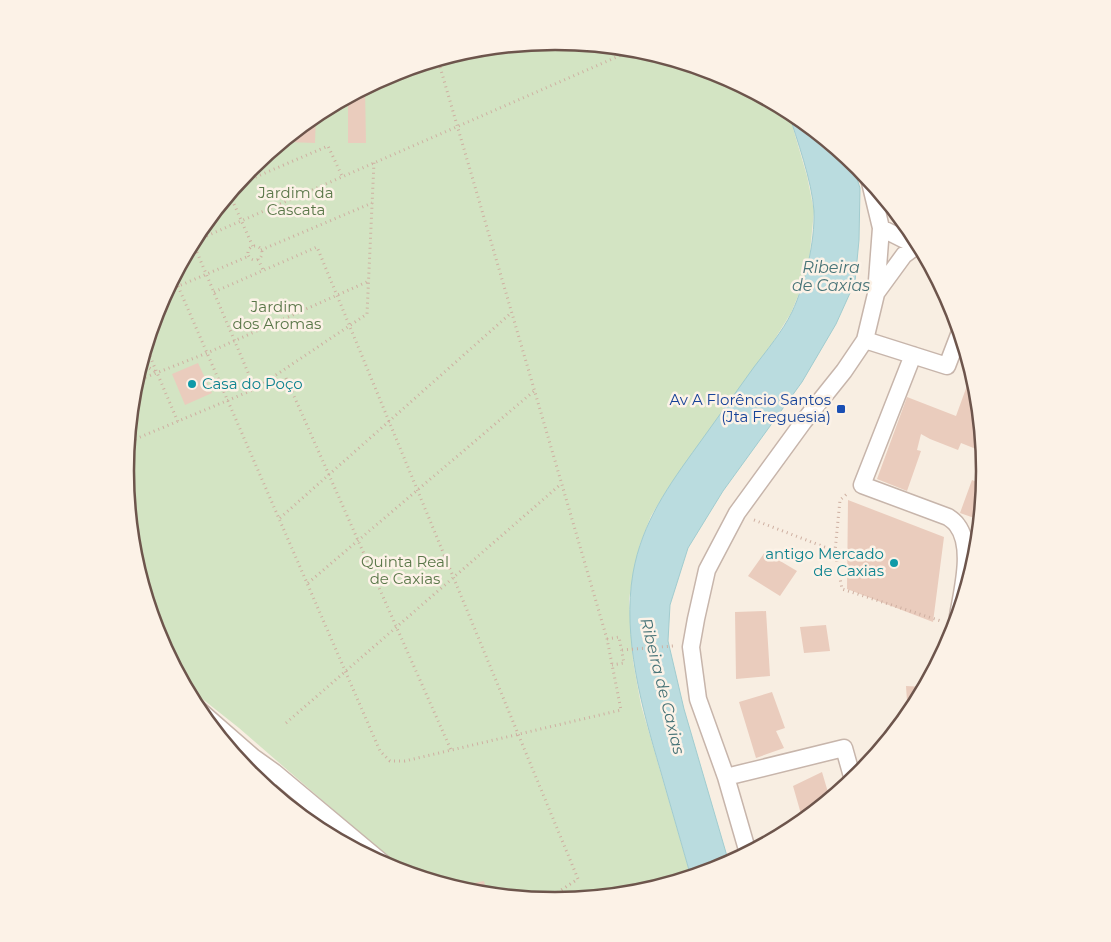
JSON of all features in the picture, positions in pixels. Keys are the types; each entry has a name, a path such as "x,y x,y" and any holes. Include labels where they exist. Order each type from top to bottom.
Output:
{"street":[{"path":"746,847 726,776 698,699 691,648 696,619 707,570 738,513 865,340 876,294 881,228 873,194"},
{"path":"881,228 908,241"},
{"path":"876,294 904,255 913,249"},
{"path":"865,340 946,366 956,342"},
{"path":"913,355 862,485 948,517 957,525 965,547 966,562"},
{"path":"229,736 361,844"},
{"path":"726,776 844,748 851,771"},
{"path":"269,780 274,772"}],"path":[{"path":"206,236 620,55"},
{"path":"249,256 178,286 380,751 390,761 405,762 621,710 607,639 440,66"},
{"path":"253,178 328,146 342,176"},
{"path":"135,439 229,401 255,388 367,314 374,162"},
{"path":"232,202 253,247"},
{"path":"262,250 372,203"},
{"path":"253,247 258,247 262,250"},
{"path":"249,256 249,250 253,247"},
{"path":"214,292 316,247 390,421 578,879 558,892"},
{"path":"258,259 261,256 262,250"},
{"path":"197,251 255,388"},
{"path":"249,256 252,259 258,259"},
{"path":"258,259 263,270"},
{"path":"146,377 207,353 369,281"},
{"path":"280,518 511,314"},
{"path":"150,357 178,422"},
{"path":"148,367 157,372"},
{"path":"286,378 451,750"},
{"path":"308,583 534,391"},
{"path":"286,723 561,484"},
{"path":"862,485 840,500 835,551 842,589 949,619"},
{"path":"738,513 835,551"},
{"path":"607,639 619,637 622,650 624,663 612,665"},
{"path":"622,650 675,646"}],"green space":[{"name":"Quinta Real de Caxias","path":"528,51 583,51 638,58 664,64 691,72 742,93 791,123 807,176 814,211 809,262 802,286 791,313 773,342 670,485 651,516 640,544 629,599 633,661 641,705 689,871 638,884 583,891 556,892 528,891 473,884 420,870 388,857 239,728 200,697 178,657 167,632 149,580 143,553 135,499 134,471 138,416 149,362 157,336 178,285 191,260 205,237 239,193 278,154 299,137 345,106 369,93 420,72 447,64 501,54"}],"water":[{"name":"Ribeira de Caxias","path":"792,123 833,154 856,176 860,188 859,240 855,282 836,324 802,382 723,491 688,548 670,605 668,641 684,709 727,856 689,871 647,722 636,672 630,622 630,597 633,573 643,537 667,490 779,334 792,312 808,263 814,223 813,199"}],"building":[{"path":"365,95 366,143 348,143 348,104"},
{"path":"316,125 315,143 293,142"},
{"name":"Casa do Poço","path":"198,363 212,393 185,405 172,374"},
{"path":"967,385 973,416 976,449 961,443 958,450 921,434 917,450 921,451 907,491 877,479 907,397 956,416"},
{"path":"972,480 976,482 974,518 960,513"},
{"name":"antigo Mercado de Caxias","path":"848,500 944,537 933,622 847,589"},
{"path":"765,552 797,571 780,596 748,576"},
{"path":"766,611 770,676 736,679 735,612"},
{"path":"826,625 830,651 804,653 800,627"},
{"path":"906,686 917,687 907,703"},
{"path":"772,692 785,728 776,731 784,748 756,758 739,702"},
{"path":"822,772 828,792 801,813 793,786"},
{"path":"484,881 485,886 473,884 471,884"}],"place":[{"name":"Casa do Poço","path":"192,384"},
{"name":"Av A Florêncio Santos (Jta Freguesia)","path":"841,409"},
{"name":"antigo Mercado de Caxias","path":"894,563"}],"park label":[{"name":"Jardim da Cascata","path":"296,202"},
{"name":"Jardim dos Aromas","path":"277,316"}]}
